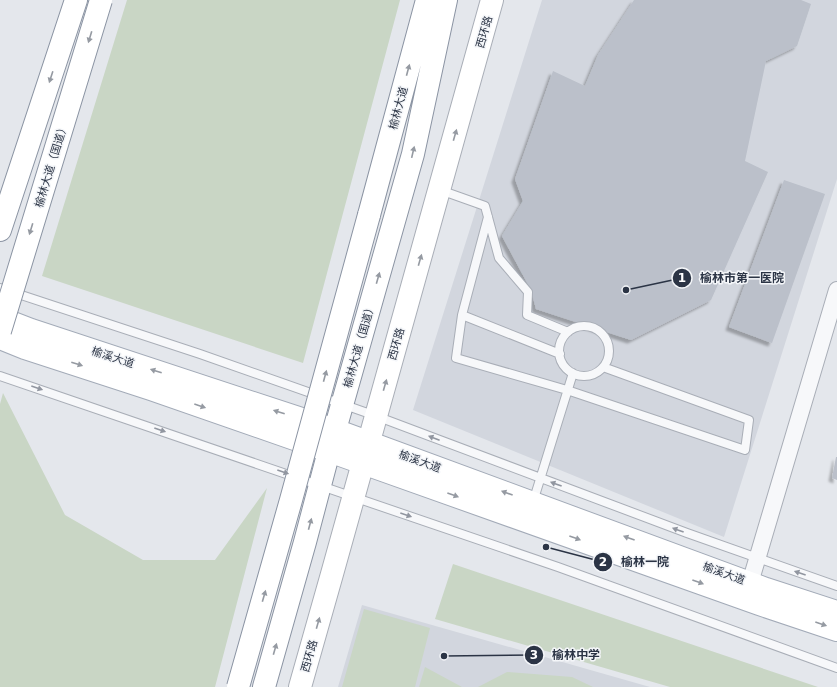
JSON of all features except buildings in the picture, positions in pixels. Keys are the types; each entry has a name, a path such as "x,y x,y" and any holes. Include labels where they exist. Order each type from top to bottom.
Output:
{"main road":[{"path":"0,230 76,0"},
{"name":"榆林大道（国道）","path":"0,331 101,0"},
{"name":"榆林大道","path":"238,687 291,500 427,0"},
{"name":"榆林大道（国道）","path":"264,687 413,154 446,0"},
{"name":"西环路","path":"300,687 492,0"},
{"name":"榆溪大道","path":"0,318 366,453 759,604 837,630"},
{"name":"榆溪大道","path":"0,338 25,348 151,389 332,441"},
{"name":"榆溪大道","path":"366,453 533,503 750,583 837,612"}],"street":[{"path":"750,583 837,290"}],"lane":[{"path":"439,190 485,206 499,258 528,292 527,315 568,332"},
{"path":"488,216 462,315 456,358 567,390 745,450 749,420 604,367"},
{"path":"0,288 200,354 376,416 687,533 837,586"},
{"path":"462,315 560,354"},
{"path":"583,326 591,327 599,331 604,337 609,348 608,360 604,367 597,373 590,376 573,374 562,362 560,346 563,338 568,332 583,326"},
{"path":"533,503 573,374"},
{"path":"0,376 558,567 837,668"}],"shaded area":[{"path":"542,0 837,0 837,179 724,537 413,410"},
{"path":"362,605 650,687 338,687"}],"green space":[{"path":"127,0 400,0 303,363 42,276"},
{"path":"3,393 65,515 143,560 215,560 267,488 215,687 0,687 0,404"},
{"path":"453,564 818,687 670,687 435,619"},
{"path":"364,609 430,628 415,687 342,687"},
{"path":"425,667 462,687 419,687"},
{"path":"507,672 572,677 593,687 478,687"}],"place":[{"name":"榆林市第一医院","path":"626,290"},
{"name":"榆林一院","path":"546,547"},
{"name":"榆林中学","path":"444,656"}]}
